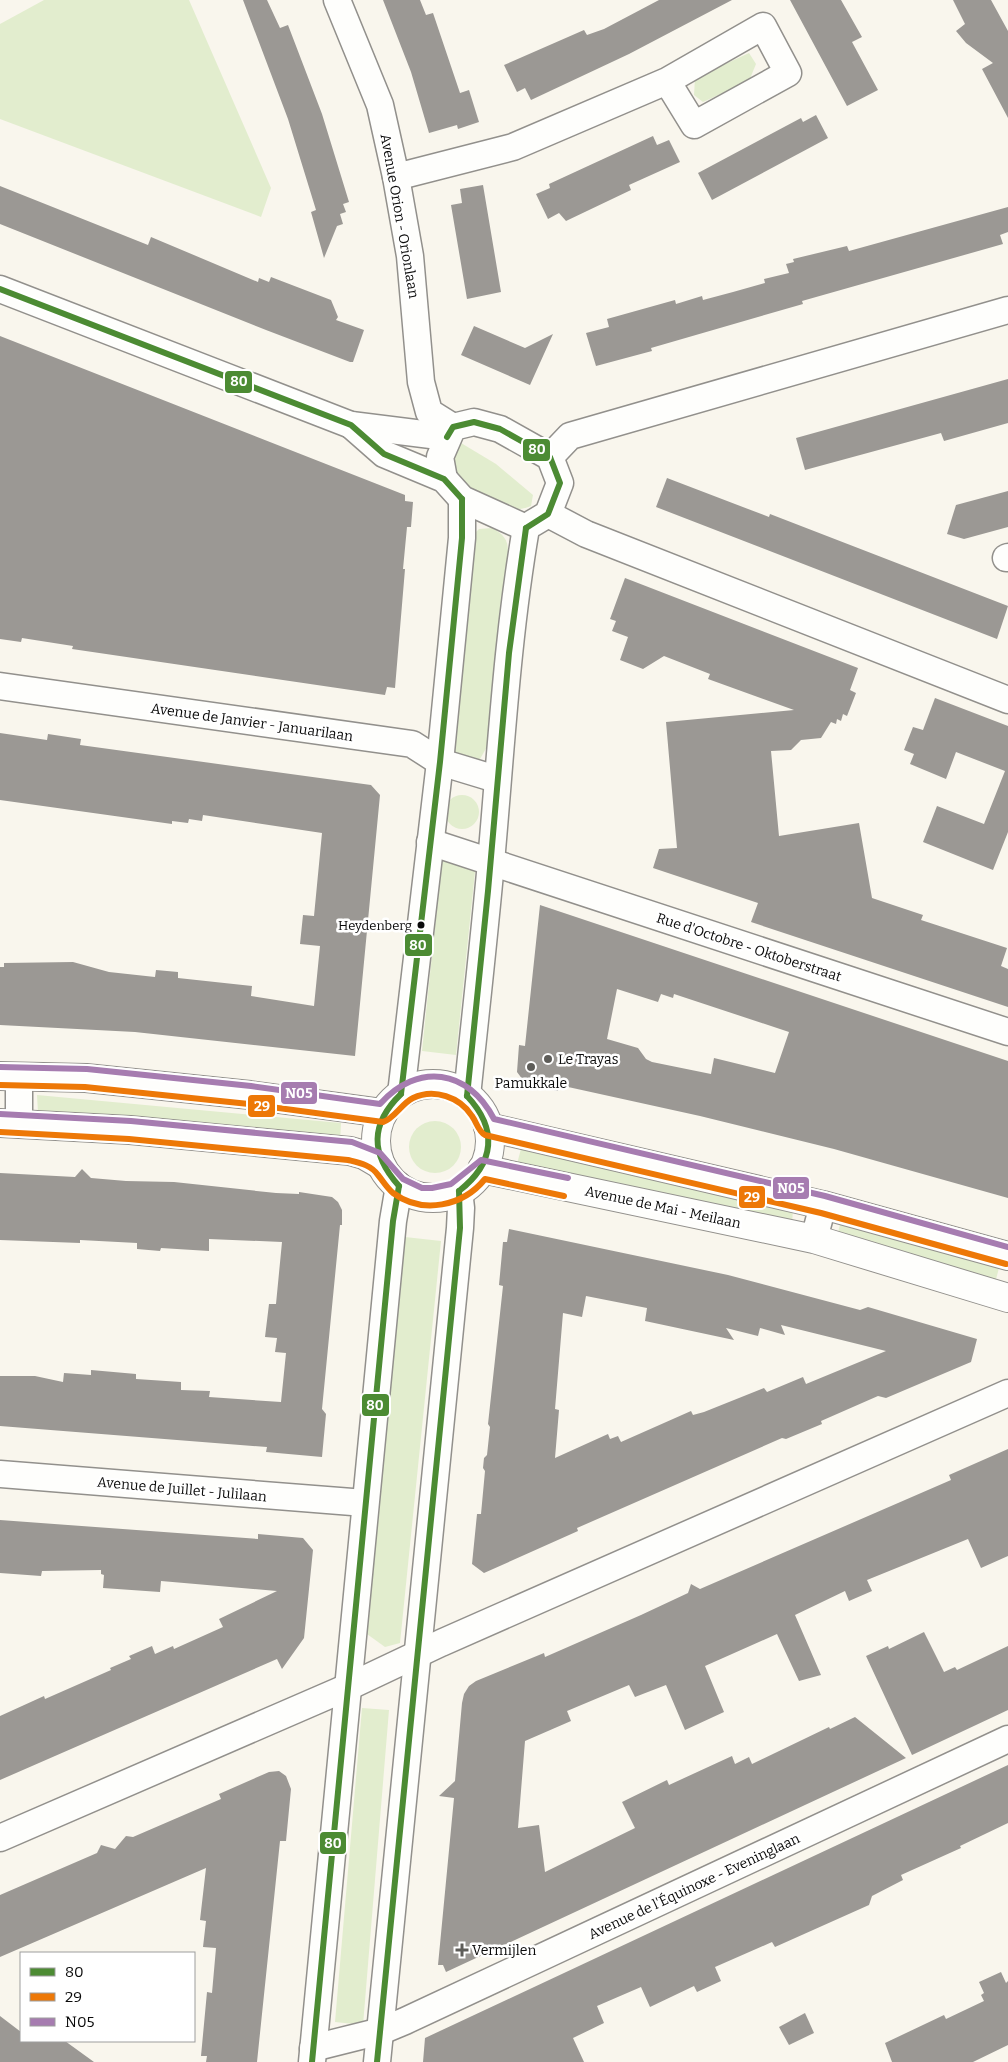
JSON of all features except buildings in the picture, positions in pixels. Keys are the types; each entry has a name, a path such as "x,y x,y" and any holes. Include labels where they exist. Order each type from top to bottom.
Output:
{"street":[{"name":"Avenue Orion - Orionlaan","path":"337,0 380,105 396,177 411,265 421,382 429,412 450,432"},
{"path":"396,177 513,147 667,81"},
{"path":"0,289 351,425 450,432 474,422 500,429 550,457 560,483 548,514 526,528 520,564 496,779 491,861 467,1096"},
{"path":"550,457 570,436 1008,310"},
{"path":"351,425 384,454 444,480 462,499 526,528"},
{"path":"444,480 440,457 450,432"},
{"path":"381,1165 350,1151 130,1130 10,1123 9,1076 96,1079 250,1095 392,1103 414,1087 441,1085 455,1089 467,1096 480,1110 488,1127 490,1141 482,1169 468,1186 459,1191 434,1198 410,1193 388,1177 381,1165 376,1144 378,1128 392,1103 430,842 440,762 462,538 462,499"},
{"path":"548,514 586,534 1008,700"},
{"name":"Avenue de Janvier - Januarilaan","path":"0,686 412,744 440,762 496,779"},
{"name":"Rue d'Octobre - Oktoberstraat","path":"430,842 1008,1032"},
{"path":"488,1127 823,1205 1008,1256"},
{"name":"Avenue de Mai - Meilaan","path":"482,1169 814,1239 1008,1298"},
{"path":"312,2055 393,1220 399,1186"},
{"path":"378,2062 460,1228 461,1208 459,1191"},
{"path":"814,1239 823,1205"},
{"path":"0,1838 348,1687 417,1654 1008,1393"},
{"name":"Avenue de Juillet - Julilaan","path":"0,1474 365,1503"},
{"name":"Avenue de l'Équinoxe - Eveninglaan","path":"312,2055 381,2031 1008,1739"}],"green space":[{"path":"44,0 189,0 271,188 261,217 0,119 0,24"},
{"path":"749,53 756,64 749,81 703,102 694,95 695,78"},
{"path":"461,443 496,464 533,495 531,506 507,509 495,505 473,491 449,460 452,451"},
{"path":"492,528 504,537 508,552 488,745 480,759 469,762 452,751 471,537 479,529"},
{"path":"462,795 469,796 474,800 478,805 478,819 474,824 469,828 462,829 455,828 450,824 446,819 445,812 446,805 450,800 455,796"},
{"path":"442,859 476,862 456,1055 422,1051"},
{"path":"37,1095 341,1123 340,1143 38,1113"},
{"path":"430,1121 440,1121 454,1128 461,1142 461,1152 454,1166 440,1173 430,1173 420,1169 413,1162 409,1152 409,1142 413,1132 420,1125"},
{"path":"523,1141 793,1207 792,1227 517,1164"},
{"path":"841,1221 999,1268 995,1283 837,1236"},
{"path":"405,1237 441,1241 400,1643 385,1647 367,1634"},
{"path":"362,1708 389,1710 363,2025 335,2022"}],"transit line":[{"name":"80","path":"0,289 351,425 384,454 444,479 462,499"},
{"name":"80","path":"447,437 453,427 474,422 500,429 550,457 560,483 548,514 526,528"},
{"name":"80","path":"401,1094 440,762 462,538 462,499"},
{"name":"80","path":"467,1096 488,891 509,653 526,528"},
{"name":"N05","path":"0,1067 87,1069 251,1086 380,1104 395,1091 410,1082 426,1077 441,1077 457,1081 471,1090 483,1102 494,1119 825,1196 1008,1247"},
{"name":"29","path":"0,1085 85,1087 249,1104 383,1122 391,1118 405,1103 413,1098 421,1095 438,1094 454,1099 467,1109 485,1135 821,1213 1006,1264"},
{"name":"80","path":"399,1186 389,1174 383,1162 379,1151 378,1139 379,1128 384,1117 391,1105 401,1094"},
{"name":"80","path":"459,1191 480,1169 486,1157 488,1145 488,1133 484,1121 477,1108 467,1096"},
{"name":"N05","path":"0,1114 131,1121 352,1142 380,1153 403,1179 422,1188 451,1184 481,1160 568,1178"},
{"name":"29","path":"0,1132 129,1139 348,1160 372,1169 393,1193 417,1204 442,1204 454,1201 466,1196 485,1179 564,1196"},
{"name":"80","path":"312,2062 393,1221 399,1186"},
{"name":"80","path":"377,2062 460,1228 459,1191"}],"place":[{"name":"Heydenberg","path":"421,925"},
{"name":"Le Trayas","path":"548,1059"},
{"name":"Pamukkale","path":"531,1067"},
{"name":"Vermijlen","path":"462,1950"}]}
